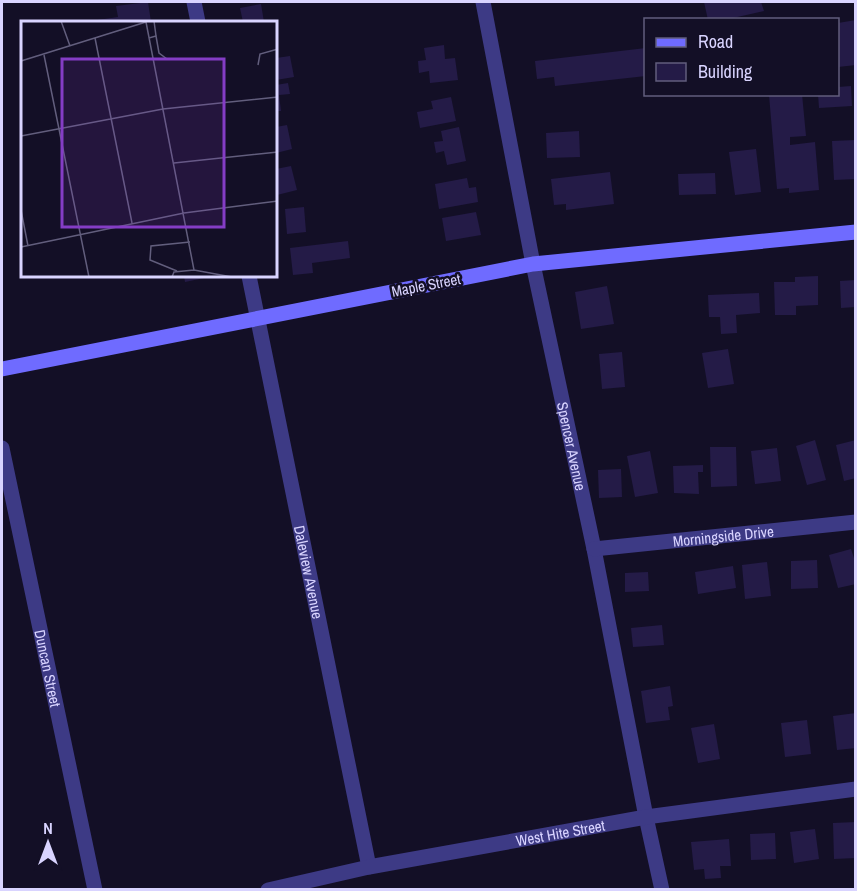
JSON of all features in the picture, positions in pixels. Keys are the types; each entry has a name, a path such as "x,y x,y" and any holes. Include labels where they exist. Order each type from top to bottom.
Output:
{"street":[{"path":"194,2 198,21"},
{"name":"Spencer Avenue","path":"483,2 533,264 594,549 662,890"},
{"name":"Maple Street","path":"2,369 533,264 855,232"},
{"name":"Daleview Avenue","path":"249,278 369,867"},
{"name":"Duncan Street","path":"2,448 95,890"},
{"name":"Morningside Drive","path":"594,549 855,522"},
{"name":"West Hite Street","path":"268,890 369,867 646,817 855,789"}],"building":[{"path":"148,2 151,21 97,21 118,17 116,6"},
{"path":"704,2 761,2 764,11 733,18 708,18"},
{"path":"261,4 264,21 243,21 240,8"},
{"path":"856,20 856,65 839,67 839,23"},
{"path":"444,45 445,59 455,58 458,80 430,83 429,71 419,73 418,61 426,60 424,48"},
{"path":"644,48 644,76 555,86 554,77 537,79 535,61"},
{"path":"290,56 294,77 278,80 278,58"},
{"path":"288,83 290,94 279,95 281,111 278,111 278,85"},
{"path":"851,86 852,106 819,108 818,96 839,96 839,87"},
{"path":"769,96 802,96 806,136 790,137 790,145 815,142 819,190 789,193 789,188 777,189"},
{"path":"451,97 456,121 420,128 417,112 433,109 431,101"},
{"path":"287,125 292,149 278,152 278,127"},
{"path":"459,127 466,161 447,165 444,151 436,153 434,142 443,141 441,131"},
{"path":"579,131 580,157 547,158 546,133"},
{"path":"856,140 856,179 834,180 832,141"},
{"path":"756,149 761,192 735,195 729,152"},
{"path":"291,166 297,190 278,195 278,169"},
{"path":"610,172 614,204 566,210 566,204 554,205 551,179"},
{"path":"715,173 716,194 679,195 678,174"},
{"path":"467,178 469,188 476,187 478,202 439,209 435,184"},
{"path":"304,207 306,232 287,234 285,209"},
{"path":"476,212 481,235 446,241 442,218"},
{"path":"348,241 350,258 312,263 313,273 293,275 290,248"},
{"path":"818,276 818,305 796,306 796,315 775,315 774,282 795,282 795,277"},
{"path":"184,278 204,278 185,282"},
{"path":"856,280 856,307 841,308 840,281"},
{"path":"607,286 614,324 581,329 575,292"},
{"path":"759,293 760,313 736,315 737,333 721,334 720,317 709,317 708,295"},
{"path":"728,349 734,384 708,388 702,353"},
{"path":"622,352 625,387 602,389 599,354"},
{"path":"815,440 826,480 807,485 796,446"},
{"path":"856,440 856,478 844,481 836,445"},
{"path":"710,447 736,447 737,486 711,487"},
{"path":"777,448 781,481 755,484 751,451"},
{"path":"650,451 658,493 635,497 627,456"},
{"path":"703,465 703,472 698,472 699,494 674,493 673,466"},
{"path":"621,469 622,497 599,498 598,470"},
{"path":"851,549 856,564 856,584 838,588 829,555"},
{"path":"817,560 818,588 791,589 791,561"},
{"path":"767,562 771,596 745,599 742,565"},
{"path":"733,566 736,588 698,594 695,572"},
{"path":"648,572 649,591 625,592 625,573"},
{"path":"662,625 664,645 633,647 631,628"},
{"path":"670,686 673,706 668,707 670,720 646,723 641,691"},
{"path":"856,713 856,748 837,750 833,716"},
{"path":"807,720 811,754 785,757 781,723"},
{"path":"714,724 720,759 698,763 691,728"},
{"path":"856,822 856,858 834,859 833,823"},
{"path":"815,829 819,859 794,863 790,832"},
{"path":"775,833 776,859 751,860 750,834"},
{"path":"729,839 731,866 720,866 721,878 705,879 704,869 694,870 691,842"}]}
